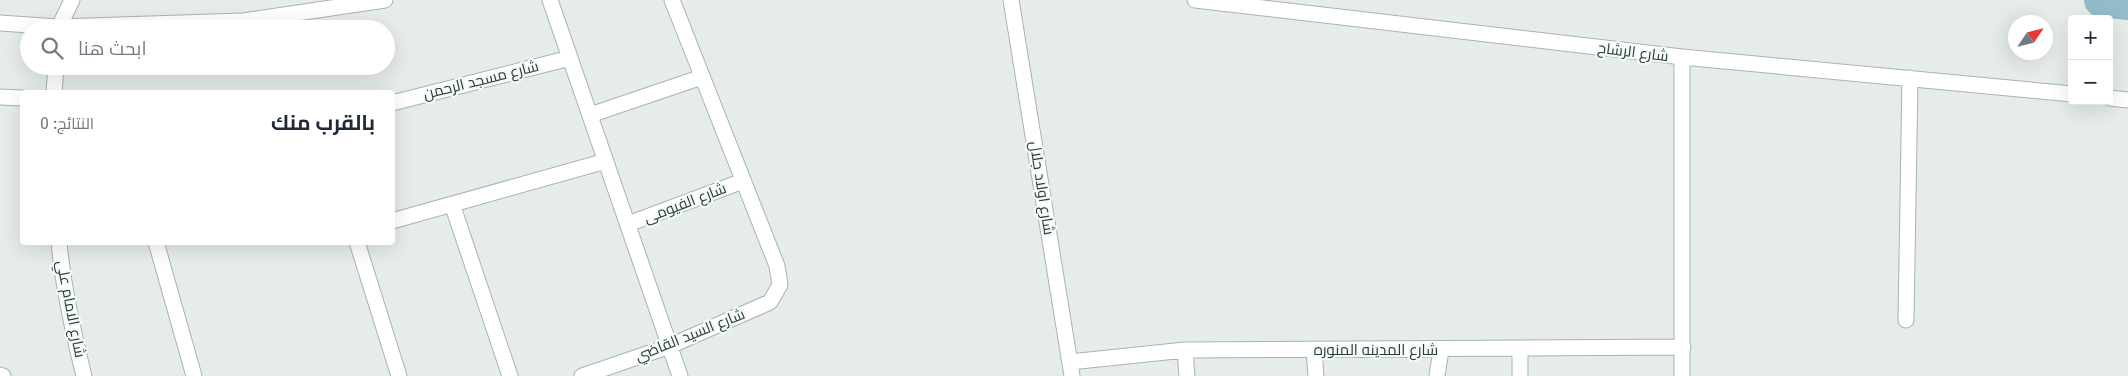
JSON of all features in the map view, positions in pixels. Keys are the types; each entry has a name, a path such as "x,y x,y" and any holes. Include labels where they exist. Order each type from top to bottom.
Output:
{"street":[{"path":"62,20 72,0"},
{"path":"243,20 385,0"},
{"path":"550,0 680,376"},
{"path":"672,0 743,181"},
{"name":"شارع اولاد جلال","path":"1011,0 1071,369"},
{"name":"شارع الرشاح","path":"1195,0 1682,58 2068,94"},
{"path":"0,23 20,25"},
{"name":"شارع مسجد الرحمن","path":"395,102 570,58"},
{"path":"1682,58 1682,376"},
{"path":"54,90 55,75"},
{"path":"590,115 702,77"},
{"path":"1906,320 1910,78"},
{"path":"0,97 20,98"},
{"path":"2113,98 2128,100"},
{"path":"395,220 606,161"},
{"name":"شارع الفيومى","path":"628,224 743,181"},
{"name":"شارع السيد القاضي","path":"582,376 670,346 770,302 780,286 780,275 743,181"},
{"path":"452,204 510,376"},
{"name":"شارع الامام علي","path":"59,245 74,335 84,376"},
{"path":"157,245 194,376"},
{"path":"358,245 399,376"},
{"name":"شارع المدينه المنوره","path":"1071,369 1185,350 1440,350 1683,347"},
{"path":"1520,349 1520,376"},
{"path":"1185,350 1187,376"},
{"path":"1314,350 1316,376"},
{"path":"1437,376 1440,350"}],"waterway":[{"path":"2101,0 2128,3"}]}
